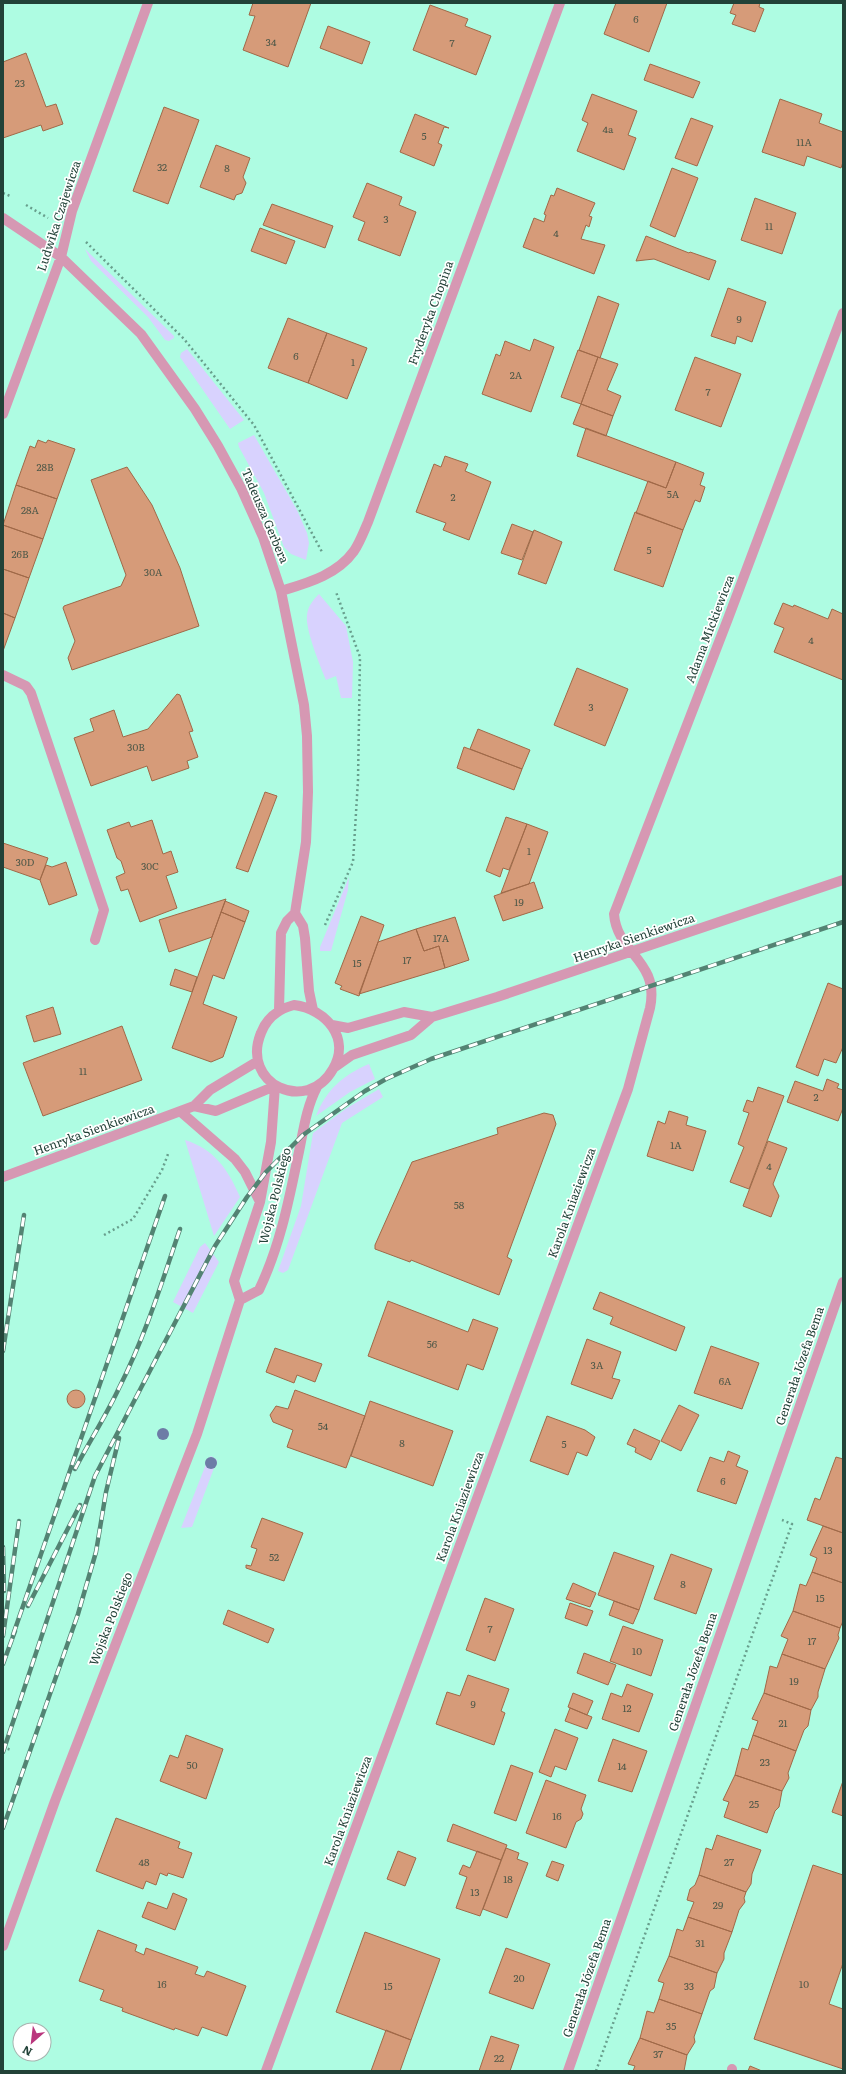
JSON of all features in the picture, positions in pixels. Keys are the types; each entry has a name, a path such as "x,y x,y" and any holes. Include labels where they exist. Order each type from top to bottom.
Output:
{"street":[{"name":"Ludwika Czajewicza","path":"3,414 61,257 72,211 148,3"},
{"name":"Fryderyka Chopina","path":"281,591 314,580 338,568 354,551 368,522 560,3"},
{"name":"Tadeusza Gerbera","path":"3,218 61,257 141,334 195,408 241,488 263,538 281,591 304,705 307,736 308,792 306,842 295,913 287,921 281,933 279,1010"},
{"name":"Adama Mickiewicza","path":"632,952 615,924 614,914 617,904 729,616 843,313"},
{"path":"3,675 26,686 31,693 104,910 95,940"},
{"name":"Henryka Sienkiewicza","path":"335,1067 352,1055 411,1035 432,1017 632,952 843,880"},
{"path":"295,913 303,926 306,938 309,991 313,1010"},
{"name":"Karola Kniaziewicza","path":"266,2071 628,1089 652,997 648,973 632,952"},
{"path":"294,1005 313,1010 326,1018 332,1024 337,1033 340,1045 335,1067 331,1074 317,1087 296,1092 275,1086 268,1081 258,1061 256,1050 263,1029 269,1019 279,1010 294,1005"},
{"name":"Henryka Sienkiewicza","path":"332,1024 348,1028 404,1012 432,1017"},
{"name":"Henryka Sienkiewicza","path":"3,1177 181,1112 194,1106 210,1090 258,1061"},
{"path":"194,1106 216,1111 275,1086"},
{"name":"Wojska Polskiego","path":"3,1946 58,1793 197,1434 240,1300 234,1281 260,1202 271,1142 275,1086"},
{"name":"Wojska Polskiego","path":"240,1300 259,1290 277,1247 292,1186 307,1110 317,1087"},
{"path":"181,1112 236,1159 245,1172 260,1202"},
{"name":"Generała Józefa Bema","path":"568,2071 843,1282"}],"path":[{"path":"3,192 11,197"},
{"path":"322,931 354,862"},
{"path":"104,1234 133,1219 162,1170 168,1154"},
{"path":"596,2071 792,1524 762,1514"},
{"path":"3,1747 11,1750"}],"shaded area":[{"path":"85,249 174,336 174,338 169,341 165,340 148,317 91,261"},
{"path":"187,349 244,420 230,429 180,357 181,353"},
{"path":"254,435 297,510 307,533 309,543 306,560 291,554 284,547 264,493 239,447 238,443"},
{"path":"319,594 346,626 353,662 352,698 341,698 336,676 326,680 314,648 308,629 307,615 311,603"},
{"path":"349,877 348,890 331,951 320,951 320,947"},
{"path":"369,1064 375,1079 350,1092 316,1116 325,1098 336,1084 351,1073"},
{"path":"379,1089 383,1097 342,1123 288,1270 283,1273 278,1271 301,1206 313,1133 347,1108"},
{"path":"185,1140 204,1149 219,1161 240,1197 214,1236"},
{"path":"205,1243 219,1262 193,1313 173,1302 200,1247"},
{"path":"211,1456 217,1460 192,1527 181,1528 208,1459"}],"building":[{"path":"253,3 311,3 288,67 243,50 255,16 249,15"},
{"path":"616,3 667,3 649,52 604,34"},
{"path":"734,3 760,3 759,7 764,9 755,32 732,24 736,15 730,13"},
{"path":"430,5 468,19 465,26 491,36 476,75 413,50"},
{"path":"328,26 370,42 362,64 320,48"},
{"path":"26,53 46,107 56,104 63,124 43,131 41,125 3,138 3,62"},
{"path":"650,64 700,82 693,98 644,80"},
{"path":"592,94 637,111 628,135 636,138 624,170 577,151 588,123 582,120"},
{"path":"780,99 822,114 819,123 843,132 843,162 841,168 807,156 804,166 762,152"},
{"path":"164,107 199,120 168,204 133,191"},
{"path":"415,114 449,128 444,127 438,143 442,145 434,166 400,152"},
{"path":"691,118 713,126 697,166 675,158"},
{"path":"216,145 250,158 243,177 246,183 242,193 236,195 234,200 200,187"},
{"path":"672,168 698,178 675,237 650,226"},
{"path":"367,183 402,197 399,205 416,212 400,256 358,240 365,222 353,217"},
{"path":"557,188 595,203 589,216 592,217 589,227 586,225 581,239 605,245 594,274 523,247 534,218 544,222 546,215 544,214 551,195 554,196"},
{"path":"755,198 796,213 782,254 741,240"},
{"path":"272,204 333,226 325,248 263,225"},
{"path":"260,228 295,241 286,264 251,251"},
{"path":"646,236 689,253 690,252 716,261 709,280 654,259 636,261"},
{"path":"728,288 766,302 752,342 737,336 735,344 711,336"},
{"path":"598,296 619,304 600,358 579,350"},
{"path":"288,318 327,333 308,383 268,368"},
{"path":"327,333 367,348 347,399 308,383"},
{"path":"534,339 554,347 531,412 482,394 496,354 500,356 505,341 530,351"},
{"path":"578,350 598,357 581,404 561,397"},
{"path":"598,357 618,364 607,390 621,396 613,416 581,404"},
{"path":"695,357 741,374 721,427 675,410"},
{"path":"581,404 613,416 606,436 573,424"},
{"path":"586,428 676,462 666,488 577,456"},
{"path":"38,440 46,443 48,440 75,449 57,499 16,485 30,446 35,448"},
{"path":"445,456 468,464 465,471 491,482 469,540 443,530 446,523 416,512 434,464 441,467"},
{"path":"676,462 704,473 700,485 705,487 700,502 695,500 683,530 636,513 648,481 666,488"},
{"path":"127,467 152,505 180,568 199,626 72,670 68,658 75,641 63,608 64,606 121,586 126,575 91,480"},
{"path":"16,485 57,499 43,539 3,525"},
{"path":"635,512 683,530 663,587 614,570"},
{"path":"512,524 533,532 522,560 501,553"},
{"path":"3,525 43,539 29,578 3,569"},
{"path":"534,530 562,542 546,584 518,574"},
{"path":"3,569 29,578 15,618 3,613"},
{"path":"783,603 793,607 794,605 828,619 832,609 843,614 843,680 774,652 784,628 774,624"},
{"path":"3,613 15,618 3,651"},
{"path":"577,668 628,689 605,746 554,725"},
{"path":"177,694 180,695 193,731 189,732 198,757 187,761 189,768 152,781 147,766 91,786 74,738 94,731 90,719 114,710 123,737 148,729"},
{"path":"478,729 530,750 522,769 470,749"},
{"path":"464,747 522,769 514,790 457,768"},
{"path":"265,792 277,796 248,872 236,868"},
{"path":"506,817 527,824 509,870 503,868 500,877 486,871"},
{"path":"152,820 163,854 171,851 178,872 166,876 177,908 140,922 128,889 121,891 116,877 125,873 121,861 117,858 107,830 129,822 131,827"},
{"path":"527,824 548,832 529,884 501,893"},
{"path":"3,843 48,858 40,880 3,867"},
{"path":"66,862 77,895 49,905 40,880 46,865 52,867"},
{"path":"534,882 543,908 503,921 494,896"},
{"path":"226,899 212,937 169,952 159,920"},
{"path":"225,901 249,911 245,922 221,912"},
{"path":"221,912 245,922 224,979 213,975 203,1004 237,1017 223,1057 211,1062 172,1048"},
{"path":"361,916 384,925 359,996 340,989 342,986 335,983"},
{"path":"455,917 469,960 445,968 439,946 424,951 416,929"},
{"path":"416,929 424,951 439,946 445,968 359,994 378,942"},
{"path":"175,969 197,977 192,992 170,985"},
{"path":"828,983 843,989 843,1047 836,1063 824,1059 818,1076 796,1067"},
{"path":"53,1007 61,1034 34,1042 26,1016"},
{"path":"122,1026 142,1080 43,1116 23,1063"},
{"path":"827,1079 839,1084 837,1088 843,1090 843,1108 838,1121 787,1102 795,1081 823,1091"},
{"path":"758,1087 784,1096 749,1189 730,1182 744,1147 738,1144 749,1113 743,1111 747,1100 753,1102"},
{"path":"669,1111 688,1117 686,1125 706,1131 693,1171 647,1156 658,1121 665,1124"},
{"path":"544,1113 553,1115 556,1124 507,1257 512,1260 499,1295 411,1260 410,1262 375,1249 375,1245 412,1162 498,1134 497,1128"},
{"path":"768,1141 787,1148 773,1184 779,1196 771,1217 743,1206"},
{"path":"600,1292 685,1327 676,1351 610,1324 613,1317 593,1309"},
{"path":"388,1301 468,1332 473,1319 498,1328 483,1370 467,1364 458,1390 368,1356"},
{"path":"587,1339 621,1352 612,1378 620,1380 612,1399 571,1384"},
{"path":"711,1346 759,1363 742,1409 694,1393"},
{"path":"275,1348 322,1364 315,1382 297,1375 294,1383 266,1372"},
{"path":"76,1390 82,1393 85,1399 82,1405 76,1408 70,1405 67,1399 70,1393"},
{"path":"295,1390 365,1416 346,1468 287,1447 293,1430 273,1422 270,1415 276,1406 288,1409"},
{"path":"370,1401 453,1431 433,1486 351,1456"},
{"path":"679,1405 699,1415 681,1451 661,1441"},
{"path":"547,1416 585,1430 595,1437 587,1456 577,1452 568,1475 530,1461"},
{"path":"634,1429 660,1441 651,1460 635,1452 636,1448 627,1444"},
{"path":"728,1451 740,1456 736,1466 748,1471 736,1504 697,1491 710,1457 724,1462"},
{"path":"836,1457 843,1459 843,1533 807,1520 815,1498 820,1500"},
{"path":"262,1518 303,1533 284,1581 246,1568 246,1565 251,1566 257,1549 251,1547"},
{"path":"823,1526 843,1533 843,1583 812,1572 817,1558 810,1555"},
{"path":"614,1552 654,1566 639,1610 598,1595"},
{"path":"671,1554 712,1569 696,1614 654,1599"},
{"path":"812,1572 843,1583 843,1621 840,1628 793,1611 800,1584 806,1586"},
{"path":"573,1583 596,1593 590,1607 566,1599"},
{"path":"485,1598 514,1609 495,1661 466,1650"},
{"path":"614,1601 639,1610 633,1624 609,1615"},
{"path":"570,1603 593,1611 587,1626 565,1618"},
{"path":"228,1610 274,1629 268,1643 223,1624"},
{"path":"793,1611 840,1628 838,1635 839,1638 825,1669 782,1654 788,1639 781,1636"},
{"path":"623,1626 663,1640 651,1676 610,1661"},
{"path":"584,1653 616,1665 608,1685 577,1673"},
{"path":"782,1654 825,1669 818,1692 818,1697 811,1710 764,1693 770,1666 777,1668"},
{"path":"468,1675 509,1689 501,1711 505,1713 494,1745 436,1724 447,1692 460,1696"},
{"path":"627,1684 653,1694 639,1732 602,1719 611,1693 622,1697"},
{"path":"573,1693 593,1701 587,1715 568,1707"},
{"path":"764,1693 811,1710 808,1726 804,1730 796,1751 753,1735 758,1721 752,1719"},
{"path":"570,1708 592,1717 587,1729 565,1721"},
{"path":"555,1729 578,1738 566,1770 555,1766 551,1777 539,1772"},
{"path":"186,1735 223,1749 206,1799 160,1781 170,1755 178,1758"},
{"path":"753,1735 796,1751 788,1773 789,1778 782,1791 735,1775 742,1748 748,1750"},
{"path":"613,1739 647,1751 632,1792 598,1781"},
{"path":"511,1765 533,1773 516,1821 494,1813"},
{"path":"735,1775 782,1791 779,1807 775,1811 767,1833 724,1817 729,1802 723,1800"},
{"path":"546,1780 586,1795 581,1809 583,1814 581,1819 576,1822 566,1848 526,1833"},
{"path":"843,1781 843,1816 832,1812"},
{"path":"116,1818 180,1842 178,1848 192,1853 183,1878 168,1873 167,1876 160,1873 156,1885 146,1881 143,1889 96,1871"},
{"path":"453,1824 507,1845 501,1860 447,1841"},
{"path":"717,1835 761,1850 752,1874 751,1884 746,1892 699,1875 706,1848 712,1850"},
{"path":"506,1848 519,1853 517,1859 528,1863 507,1918 483,1909"},
{"path":"398,1851 416,1858 405,1886 387,1879"},
{"path":"477,1851 501,1860 480,1916 456,1908 467,1877 459,1874 463,1865 470,1868"},
{"path":"552,1861 564,1865 558,1881 546,1876"},
{"path":"813,1865 843,1875 843,1963 829,2004 843,2009 843,2069 754,2039"},
{"path":"699,1875 746,1892 744,1898 745,1902 739,1910 732,1932 688,1917 694,1902 687,1900 690,1889 695,1885"},
{"path":"173,1893 187,1899 175,1930 142,1917 148,1902 167,1909"},
{"path":"688,1917 732,1932 724,1953 724,1959 717,1973 669,1956 677,1929 683,1931"},
{"path":"98,1930 137,1945 135,1951 144,1955 146,1948 198,1967 195,1974 204,1977 207,1971 246,1986 227,2036 202,2027 198,2036 175,2028 174,2030 122,2011 123,2008 100,2000 104,1990 79,1981"},
{"path":"365,1932 440,1959 411,2040 336,2012"},
{"path":"506,1948 550,1964 533,2009 489,1993"},
{"path":"669,1956 717,1973 714,1988 710,1991 702,2014 659,1999 664,1983 658,1981"},
{"path":"659,1999 702,2014 694,2037 695,2042 687,2055 640,2038 647,2011 654,2013"},
{"path":"386,2030 411,2040 400,2071 371,2071"},
{"path":"491,2036 519,2045 510,2071 479,2071"},
{"path":"640,2038 687,2055 684,2071 633,2071 635,2066 628,2064"},
{"path":"750,2066 762,2071 748,2071"}],"railway":[{"path":"3,1752 95,1476 215,1246 247,1197 266,1172 303,1135 365,1091 386,1079 431,1059 843,922"},
{"path":"13,1635 165,1196"},
{"path":"3,1351 24,1215"},
{"path":"75,1469 114,1398 137,1349 180,1229"},
{"path":"3,1828 78,1614 96,1552 106,1492 119,1438"},
{"path":"28,1606 80,1505"},
{"path":"3,1636 19,1521"},
{"path":"3,1547 4,1591"},
{"path":"3,1664 15,1631"}]}
